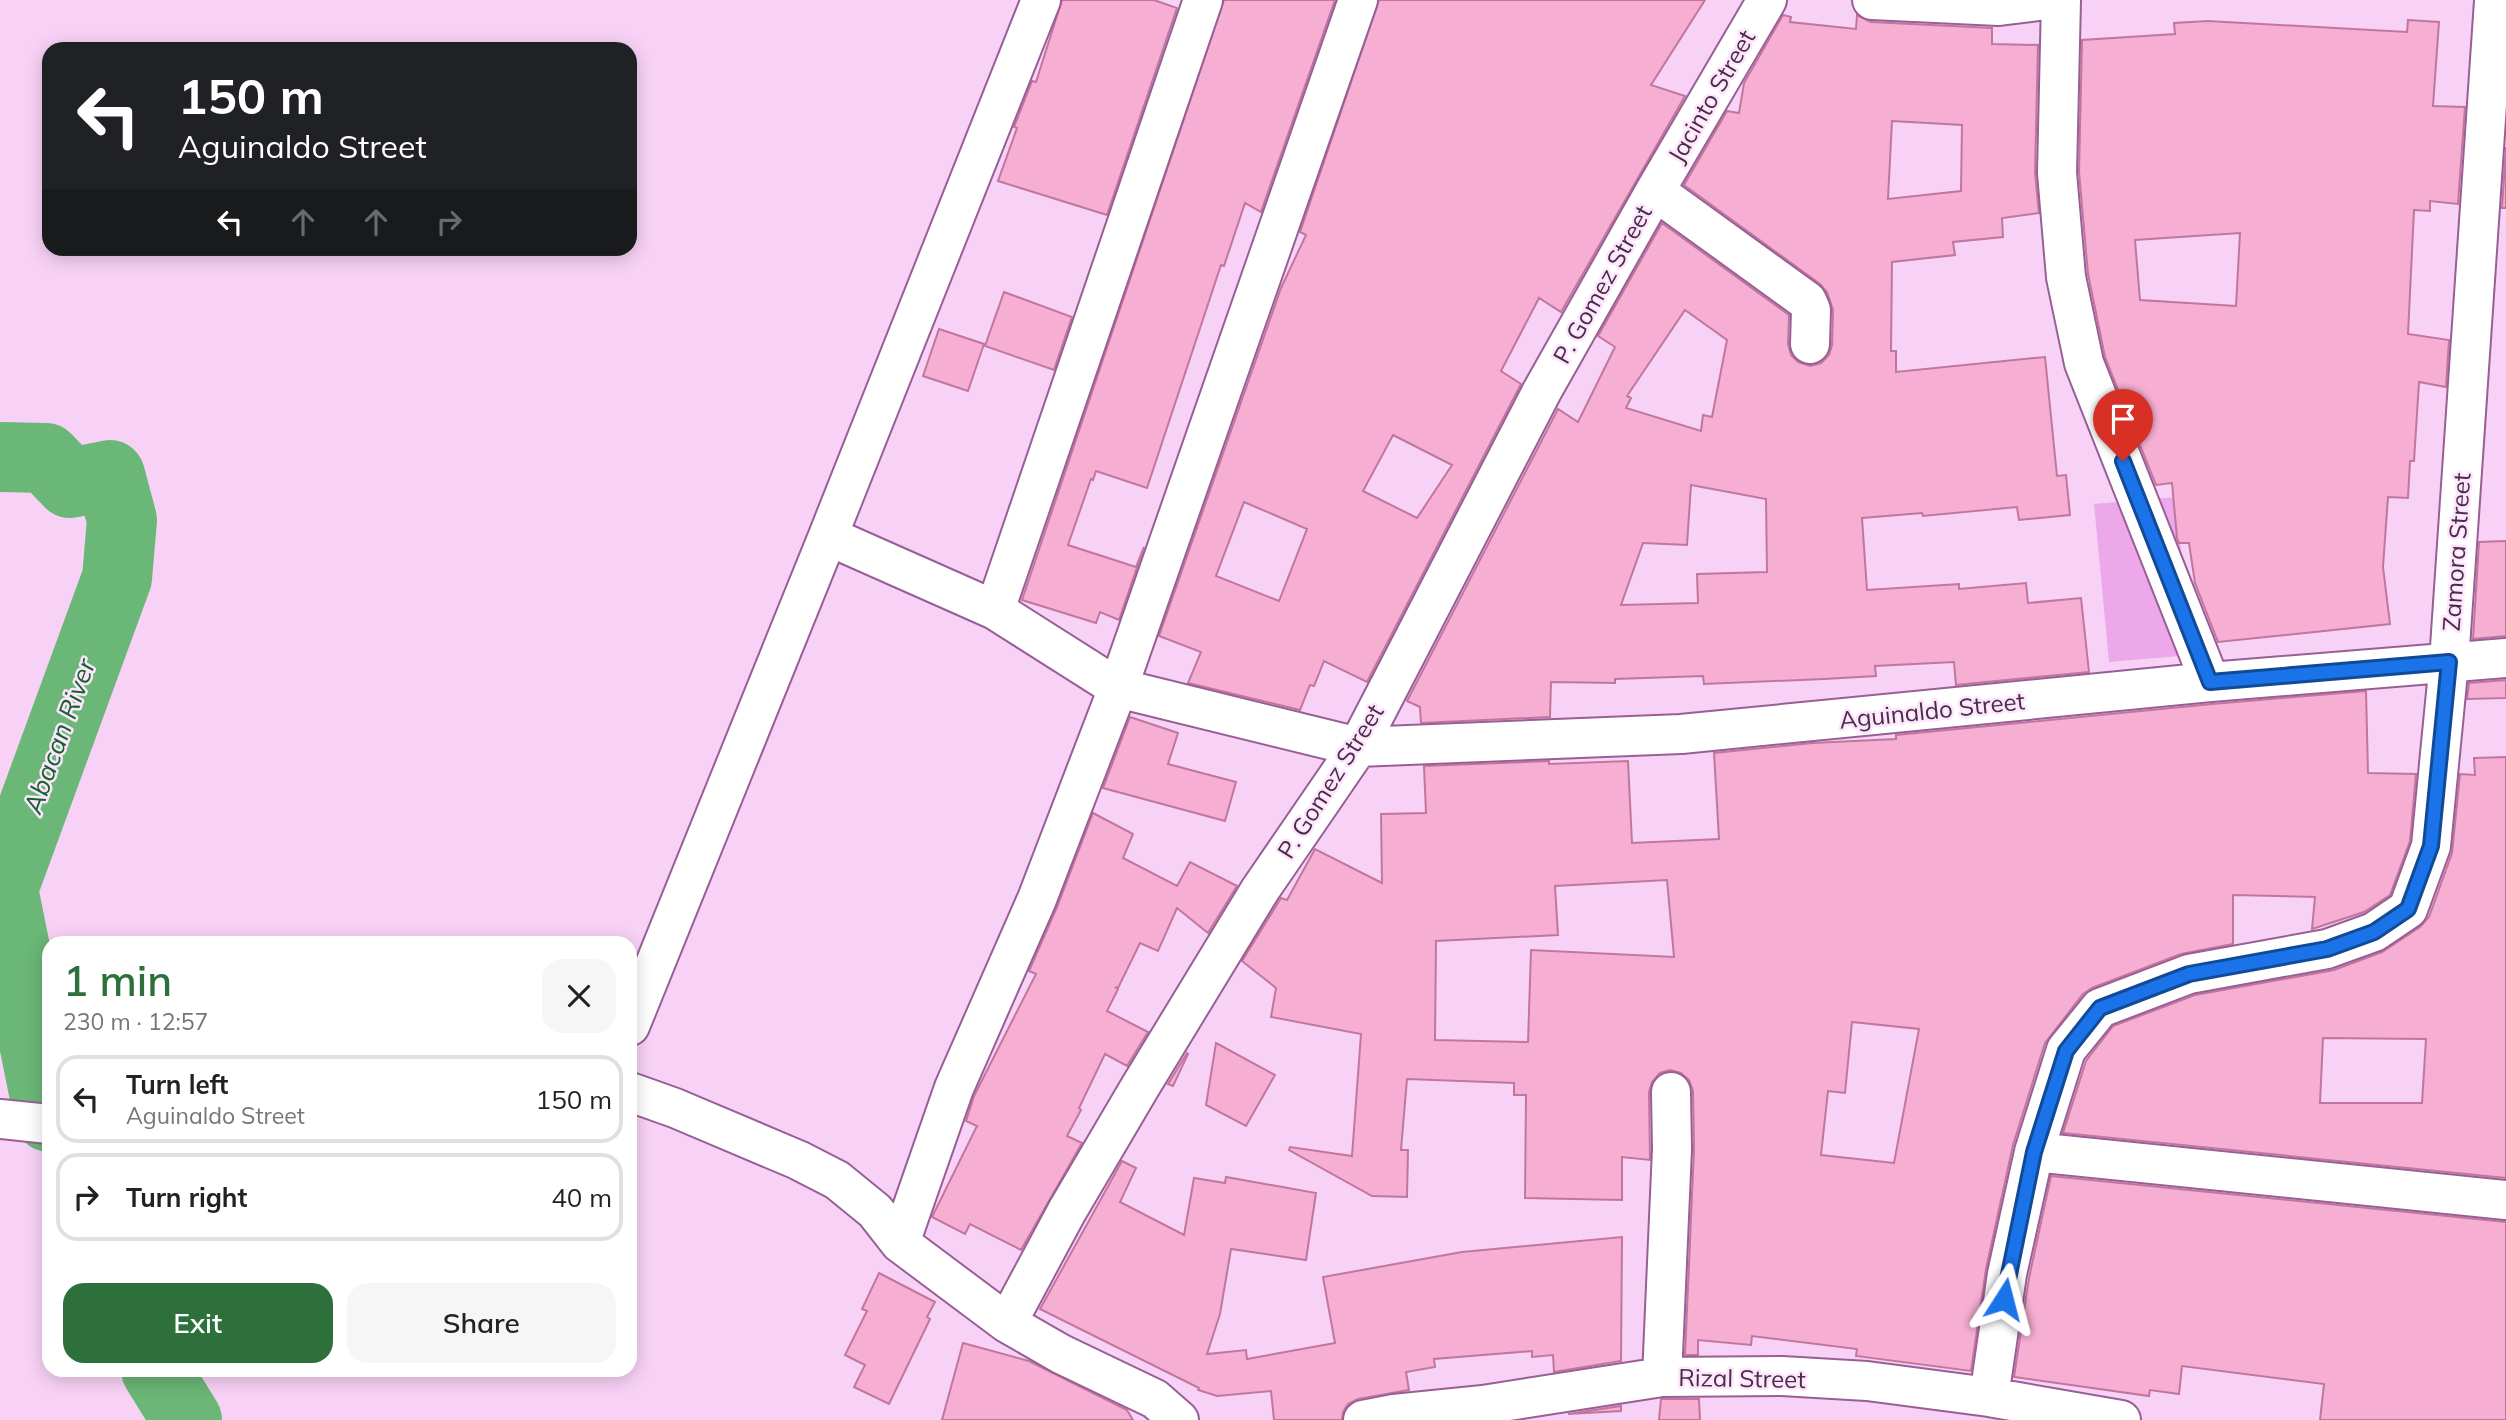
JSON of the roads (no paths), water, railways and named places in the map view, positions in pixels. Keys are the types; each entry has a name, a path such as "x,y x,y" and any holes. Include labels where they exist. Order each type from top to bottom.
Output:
{"street":[{"path":"637,1009 1041,0"},
{"path":"995,610 1203,0"},
{"path":"900,1242 954,1088 1037,899 1118,688 1359,0"},
{"name":"Jacinto Street","path":"1655,191 1766,0"},
{"path":"1872,0 1999,3 2046,0"},
{"path":"2061,0 2057,173 2066,276 2084,363 2210,682"},
{"name":"Zamora Street","path":"1966,1403 2007,1274 2034,1152 2066,1051 2100,1008 2189,974 2327,949 2374,932 2408,909 2431,846 2449,662 2494,1"},
{"path":"1655,191 1807,301 1811,310 1810,344"},
{"name":"P. Gomez Street","path":"1007,1324 1067,1211 1154,1064 1260,890 1358,747 1542,391 1655,191"},
{"name":"Aguinaldo Street","path":"828,536 995,610 1118,688 1358,747 1681,734 2210,682 2506,658"},
{"path":"1662,1377 1672,1149 1671,1092"},
{"path":"637,1094 798,1160 837,1180 875,1211 900,1242 1007,1324 1061,1354 1155,1399 1179,1420"},
{"path":"0,1119 42,1123"},
{"path":"2034,1152 2506,1200"},
{"name":"Rizal Street","path":"1363,1420 1394,1414 1483,1405 1662,1377 1782,1376 1867,1381 1966,1403 2121,1420"}],"waterway":[{"name":"Abacan River","path":"0,457 46,458 70,483 110,475 122,520 117,578 3,889 42,1082"},
{"name":"Abacan River","path":"160,1377 187,1420"}]}
